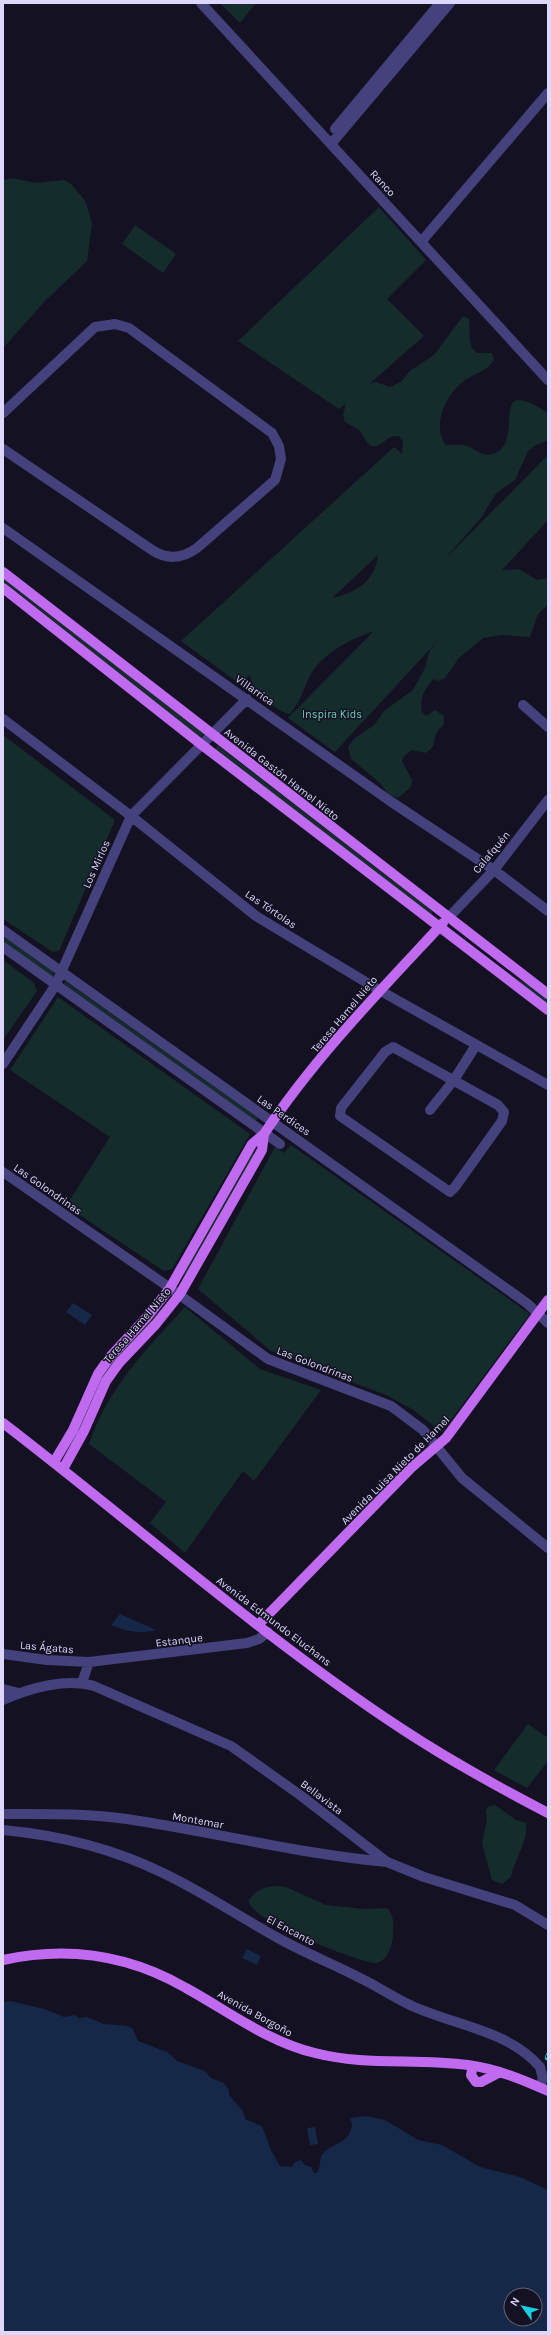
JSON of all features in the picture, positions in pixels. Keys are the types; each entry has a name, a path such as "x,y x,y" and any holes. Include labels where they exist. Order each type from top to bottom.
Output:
{"main road":[{"name":"Avenida Gastón Hamel Nieto","path":"3,572 548,994"},
{"path":"3,588 202,745 548,1010"},
{"name":"Teresa Hamel Nieto","path":"54,1462 74,1430 93,1384 103,1365 147,1317 170,1288 252,1144 264,1134 272,1122 379,990 449,917"},
{"name":"Teresa Hamel Nieto","path":"63,1469 84,1431 106,1381 119,1363 156,1324 180,1294 262,1150 264,1134"},
{"name":"Avenida Luisa Nieto de Hamel","path":"258,1626 410,1468 438,1447 463,1418 548,1300"},
{"name":"Avenida Edmundo Eluchans","path":"3,1424 63,1469 258,1626 375,1711 426,1745 548,1813"},
{"name":"Avenida Borgoño","path":"3,1960 28,1955 61,1952 110,1958 185,1987 278,2041 306,2051 346,2059 473,2066 500,2072 544,2089"},
{"path":"473,2066 471,2075 476,2082 481,2082 500,2072"}],"street":[{"name":"Ranco","path":"200,3 548,380"},
{"path":"329,142 440,3"},
{"path":"329,142 450,3"},
{"path":"421,242 548,93"},
{"path":"3,413 95,327 115,324 129,328 272,434 279,446 281,459 275,480 197,548 185,555 172,557 152,550 3,449"},
{"name":"Villarrica","path":"3,528 390,801 494,870 548,911"},
{"name":"Los Mirlos","path":"3,1064 55,986 131,816 247,699"},
{"path":"523,705 548,727"},
{"name":"Las Tórtolas","path":"3,719 131,816 256,916 379,990 548,1085"},
{"name":"Calafquén","path":"449,917 494,870 548,800"},
{"name":"Las Perdices","path":"3,930 539,1313 548,1322"},
{"path":"3,948 280,1144"},
{"path":"430,1110 454,1080 476,1045"},
{"path":"393,1047 454,1080 498,1105 504,1112 502,1121 450,1192 342,1118 339,1114 341,1108 385,1052 393,1047"},
{"name":"Las Golondrinas","path":"3,1172 180,1294 275,1363 395,1408 423,1430 462,1478 548,1548"},
{"name":"Estanque","path":"89,1662 247,1644 259,1639 268,1632"},
{"name":"Las Ágatas","path":"3,1654 47,1660 89,1662"},
{"path":"3,1700 19,1693 82,1683 89,1662"},
{"name":"Bellavista","path":"82,1683 231,1746 300,1795 387,1862 424,1877 515,1905 548,1925"},
{"path":"3,1690 19,1693"},
{"name":"Montemar","path":"3,1814 65,1814 126,1819 348,1859 387,1862"},
{"name":"El Encanto","path":"3,1830 74,1842 118,1854 163,1872 280,1939 361,1978 409,2005 429,2014 481,2029 501,2039 540,2067 544,2089"}],"green space":[{"path":"220,3 256,3 240,23"},
{"path":"13,178 35,183 64,180 71,184 86,202 92,224 87,261 45,301 3,348 3,180"},
{"name":"Inspira Kids","path":"379,207 426,260 387,299 424,336 369,384 376,382 390,387 401,382 410,371 434,355 463,316 469,319 470,341 472,348 477,353 492,353 494,360 484,370 468,378 457,387 446,402 440,420 440,429 446,445 465,445 485,455 493,454 503,447 507,437 512,405 517,400 529,402 548,413 548,440 534,446 528,451 515,480 496,493 481,518 444,560 548,455 548,520 502,570 519,569 537,580 548,578 548,604 538,614 530,637 501,635 483,638 459,658 445,678 439,681 434,679 431,682 422,699 422,712 426,716 435,710 444,716 444,723 436,734 432,748 425,753 412,750 404,756 402,761 412,780 411,787 398,798 389,795 380,783 351,759 348,747 354,739 374,725 384,711 413,690 425,668 430,650 442,636 335,752 288,718 374,631 347,642 323,659 311,674 300,699 290,714 278,709 265,699 254,686 250,675 240,684 181,641 394,447 402,454 403,442 399,436 390,438 379,445 372,446 367,442 359,430 345,422 343,415 346,403 339,409 238,341","holes":["378,555 373,572 363,584 349,593 332,598"]},
{"path":"135,225 176,254 163,273 122,244"},
{"path":"3,577 204,734 201,738 3,581"},
{"path":"3,735 115,820 59,951 53,952 3,919"},
{"path":"217,745 432,911 432,915 429,916 216,749"},
{"path":"3,936 53,972 54,976 51,976 3,941"},
{"path":"3,960 34,983 37,991 3,1040"},
{"path":"512,976 531,986 548,999 548,1004"},
{"path":"65,981 257,1117 257,1120 255,1121 64,984"},
{"path":"58,997 250,1134 172,1269 164,1271 66,1206 110,1137 10,1070"},
{"path":"291,1145 530,1314 442,1432 412,1409 386,1395 271,1351 198,1289 275,1147 284,1153"},
{"path":"252,1152 255,1154 186,1276 183,1274"},
{"path":"185,1307 260,1369 321,1390 254,1481 243,1471 185,1553 150,1523 166,1502 89,1444 97,1423 118,1387 142,1354"},
{"path":"160,1309 162,1310 120,1356 71,1446 69,1445 98,1383 118,1354"},
{"path":"528,1724 548,1738 548,1761 527,1788 494,1770"},
{"path":"495,1805 516,1820 526,1823 525,1836 511,1877 502,1884 492,1880 482,1843 487,1820 486,1810 489,1806"},
{"path":"269,1887 286,1887 326,1905 364,1909 387,1908 390,1911 393,1921 392,1944 389,1952 380,1962 371,1963 332,1950 306,1939 291,1929 273,1923 257,1912 248,1902 257,1892"}],"water":[{"path":"73,1303 92,1315 85,1325 66,1312"},
{"path":"120,1614 156,1630 134,1632 111,1625"},
{"path":"247,1949 261,1956 257,1965 242,1958"},
{"path":"10,2001 44,2009 64,2017 74,2015 79,2018 87,2017 104,2024 128,2026 133,2029 138,2041 167,2052 177,2061 205,2071 211,2078 224,2083 229,2090 229,2095 243,2111 245,2119 262,2126 271,2150 280,2166 292,2167 295,2162 301,2160 305,2165 311,2167 314,2173 317,2173 322,2155 325,2151 343,2140 350,2132 352,2125 350,2118 365,2116 385,2120 418,2140 442,2145 480,2167 520,2177 548,2190 548,2332 3,2332 3,2002"},
{"path":"315,2127 318,2144 310,2145 307,2128"}]}
